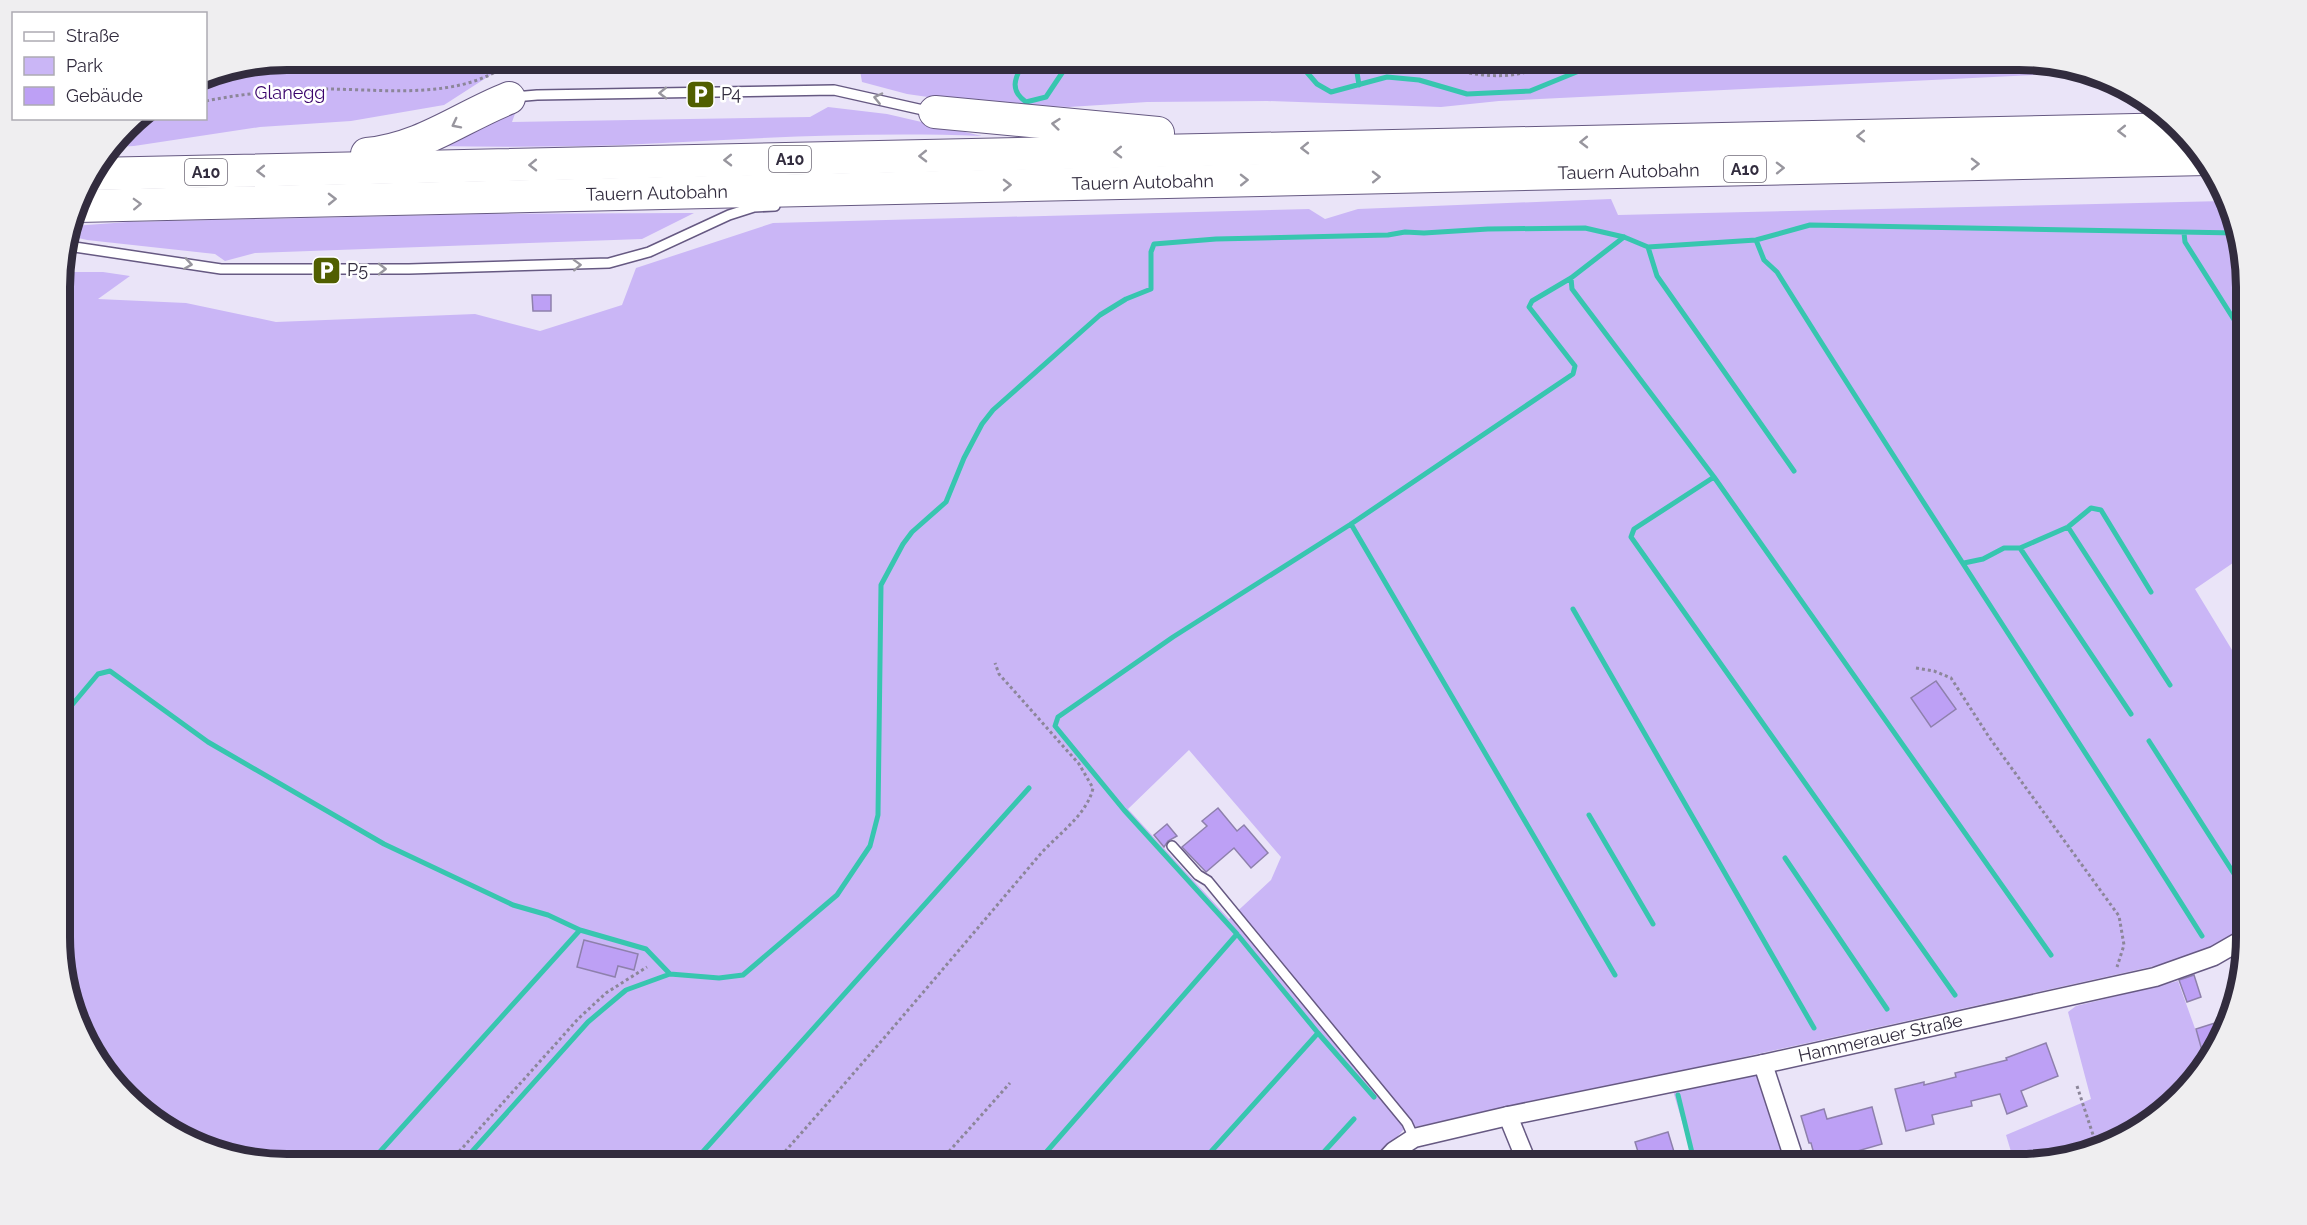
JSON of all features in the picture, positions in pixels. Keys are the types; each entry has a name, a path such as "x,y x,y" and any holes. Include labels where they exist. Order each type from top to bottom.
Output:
{"highway":[{"path":"319,169 338,156 389,151 407,146 509,98"},
{"path":"935,112 1155,133 1240,135 1260,148"},
{"name":"Tauern Autobahn","path":"103,174 2168,129"},
{"name":"Tauern Autobahn","path":"86,206 2195,159"},
{"path":"793,204 830,189"}],"street":[{"name":"Hammerauer Straße","path":"1391,1154 1414,1138 1508,1116 1763,1064 2156,977 2188,967 2236,943"},
{"path":"1763,1064 1792,1154"},
{"path":"1508,1116 1524,1154"}],"lane":[{"path":"509,98 549,95 834,90 935,112"},
{"path":"75,247 221,269 409,269 609,264 649,252 729,215 754,207 793,204"},
{"path":"1172,846 1198,875 1208,881 1407,1123 1414,1138"}],"path":[{"path":"207,101 238,94 279,91 410,91 479,80 498,70"},
{"path":"1460,70 1513,76 1535,70"},
{"path":"783,1154 1048,845 1091,799 1093,788 1079,764 999,675 994,663"},
{"path":"1916,668 1934,671 1951,678 1989,737 2119,916 2124,945 2111,986"},
{"path":"457,1154 578,1019 606,993 647,967"},
{"path":"948,1154 1010,1083"},
{"path":"2077,1086 2095,1141"}],"green space":[{"name":"Glanegg","path":"498,70 444,105 351,121 260,127 122,147 149,120 207,120 207,86 259,72"},
{"path":"860,70 2020,70 2057,74 1499,101 1441,107 1267,101 1147,102 1069,107 963,102 907,94 862,82"},
{"path":"828,107 887,114 982,136 847,135 599,146 435,146 516,111 512,122 810,117"},
{"path":"1611,199 1618,215 2219,201 2229,231 2236,273 2236,561 2195,589 2236,657 2236,932 2218,946 2182,960 1735,1059 1666,1077 1404,1129 1382,1154 273,1154 231,1147 191,1132 155,1110 115,1070 93,1034 82,1007 72,966 70,938 71,272 103,272 130,276 98,299 186,303 276,322 475,314 540,331 622,305 636,268 773,223 1309,209 1325,219 1358,209","holes":["1189,750 1281,857 1271,880 1229,919 1128,809"]},
{"path":"694,213 642,239 255,253 225,261 215,254 77,238 80,226 128,222 481,214"},
{"path":"2178,981 2203,1052 2183,1081 2163,1101 2116,1132 2089,1143 2048,1153 2012,1154 2006,1135 2091,1099 2068,1012 2076,1006"},
{"path":"1757,1073 1785,1154 1692,1154 1673,1091"}],"building":[{"path":"532,295 551,295 551,311 533,311"},
{"path":"1936,681 1956,709 1931,727 1911,698"},
{"path":"1218,808 1237,831 1244,825 1268,853 1251,868 1234,848 1206,872 1182,847 1207,826 1202,821"},
{"path":"1167,824 1177,836 1168,841 1164,847 1154,835"},
{"path":"584,940 638,954 634,970 618,966 615,977 577,967"},
{"path":"2194,975 2201,997 2187,1002 2179,980"},
{"path":"2215,1023 2217,1028 2203,1053 2196,1029"},
{"path":"2046,1043 2058,1076 2021,1091 2027,1106 2007,1114 2000,1094 1971,1101 1972,1106 1932,1115 1934,1124 1906,1131 1895,1089 1956,1077 1955,1073 2007,1060 2006,1058"},
{"path":"1872,1107 1882,1144 1847,1154 1814,1154 1801,1116 1824,1109 1827,1119"},
{"path":"1668,1132 1675,1154 1639,1154 1635,1142"}],"waterway":[{"path":"1019,70 1015,87 1020,97 1026,102 1046,97 1065,70"},
{"path":"1305,70 1317,84 1331,92 1387,77 1419,80 1467,94 1530,91 1581,70"},
{"path":"1357,70 1359,85"},
{"path":"470,1154 588,1022 626,990 670,974 719,978 743,975 837,895 870,846 878,815 881,585 912,532 946,502 964,458 982,424 993,410 1100,315 1126,299 1151,289 1151,252 1154,244 1216,239 1388,235 1405,232 1488,229 1585,228 1624,237 1648,247 1756,240 1810,225 2229,233"},
{"path":"2184,233 2185,242 2236,323"},
{"path":"1374,1097 1237,934 1124,810 1055,726 1058,717 1173,637 1351,524 1573,374 1575,366 1529,307 1532,301 1571,278 1624,237"},
{"path":"1756,240 1764,260 1777,272 2202,936"},
{"path":"1648,247 1657,276 1794,471"},
{"path":"1571,278 1572,289 1714,477 2051,955"},
{"path":"1714,477 1634,529 1631,537 1955,995"},
{"path":"1964,563 1983,559 2004,548 2020,548 2068,527 2091,508 2101,510 2151,592"},
{"path":"1351,524 1615,975"},
{"path":"2068,527 2170,685"},
{"path":"2020,548 2131,714"},
{"path":"1573,609 1814,1028"},
{"path":"70,707 98,674 110,671 208,742 384,844 513,905 548,915 580,930 646,949 670,974"},
{"path":"2149,741 2236,877"},
{"path":"701,1154 1029,788"},
{"path":"1589,815 1653,924"},
{"path":"1785,858 1887,1009"},
{"path":"378,1154 580,930"},
{"path":"1045,1154 1237,934"},
{"path":"1209,1154 1318,1033"},
{"path":"1678,1095 1692,1154"},
{"path":"1322,1154 1354,1119"}],"place":[{"name":"P4","path":"700,94"},
{"name":"P5","path":"326,270"}]}
